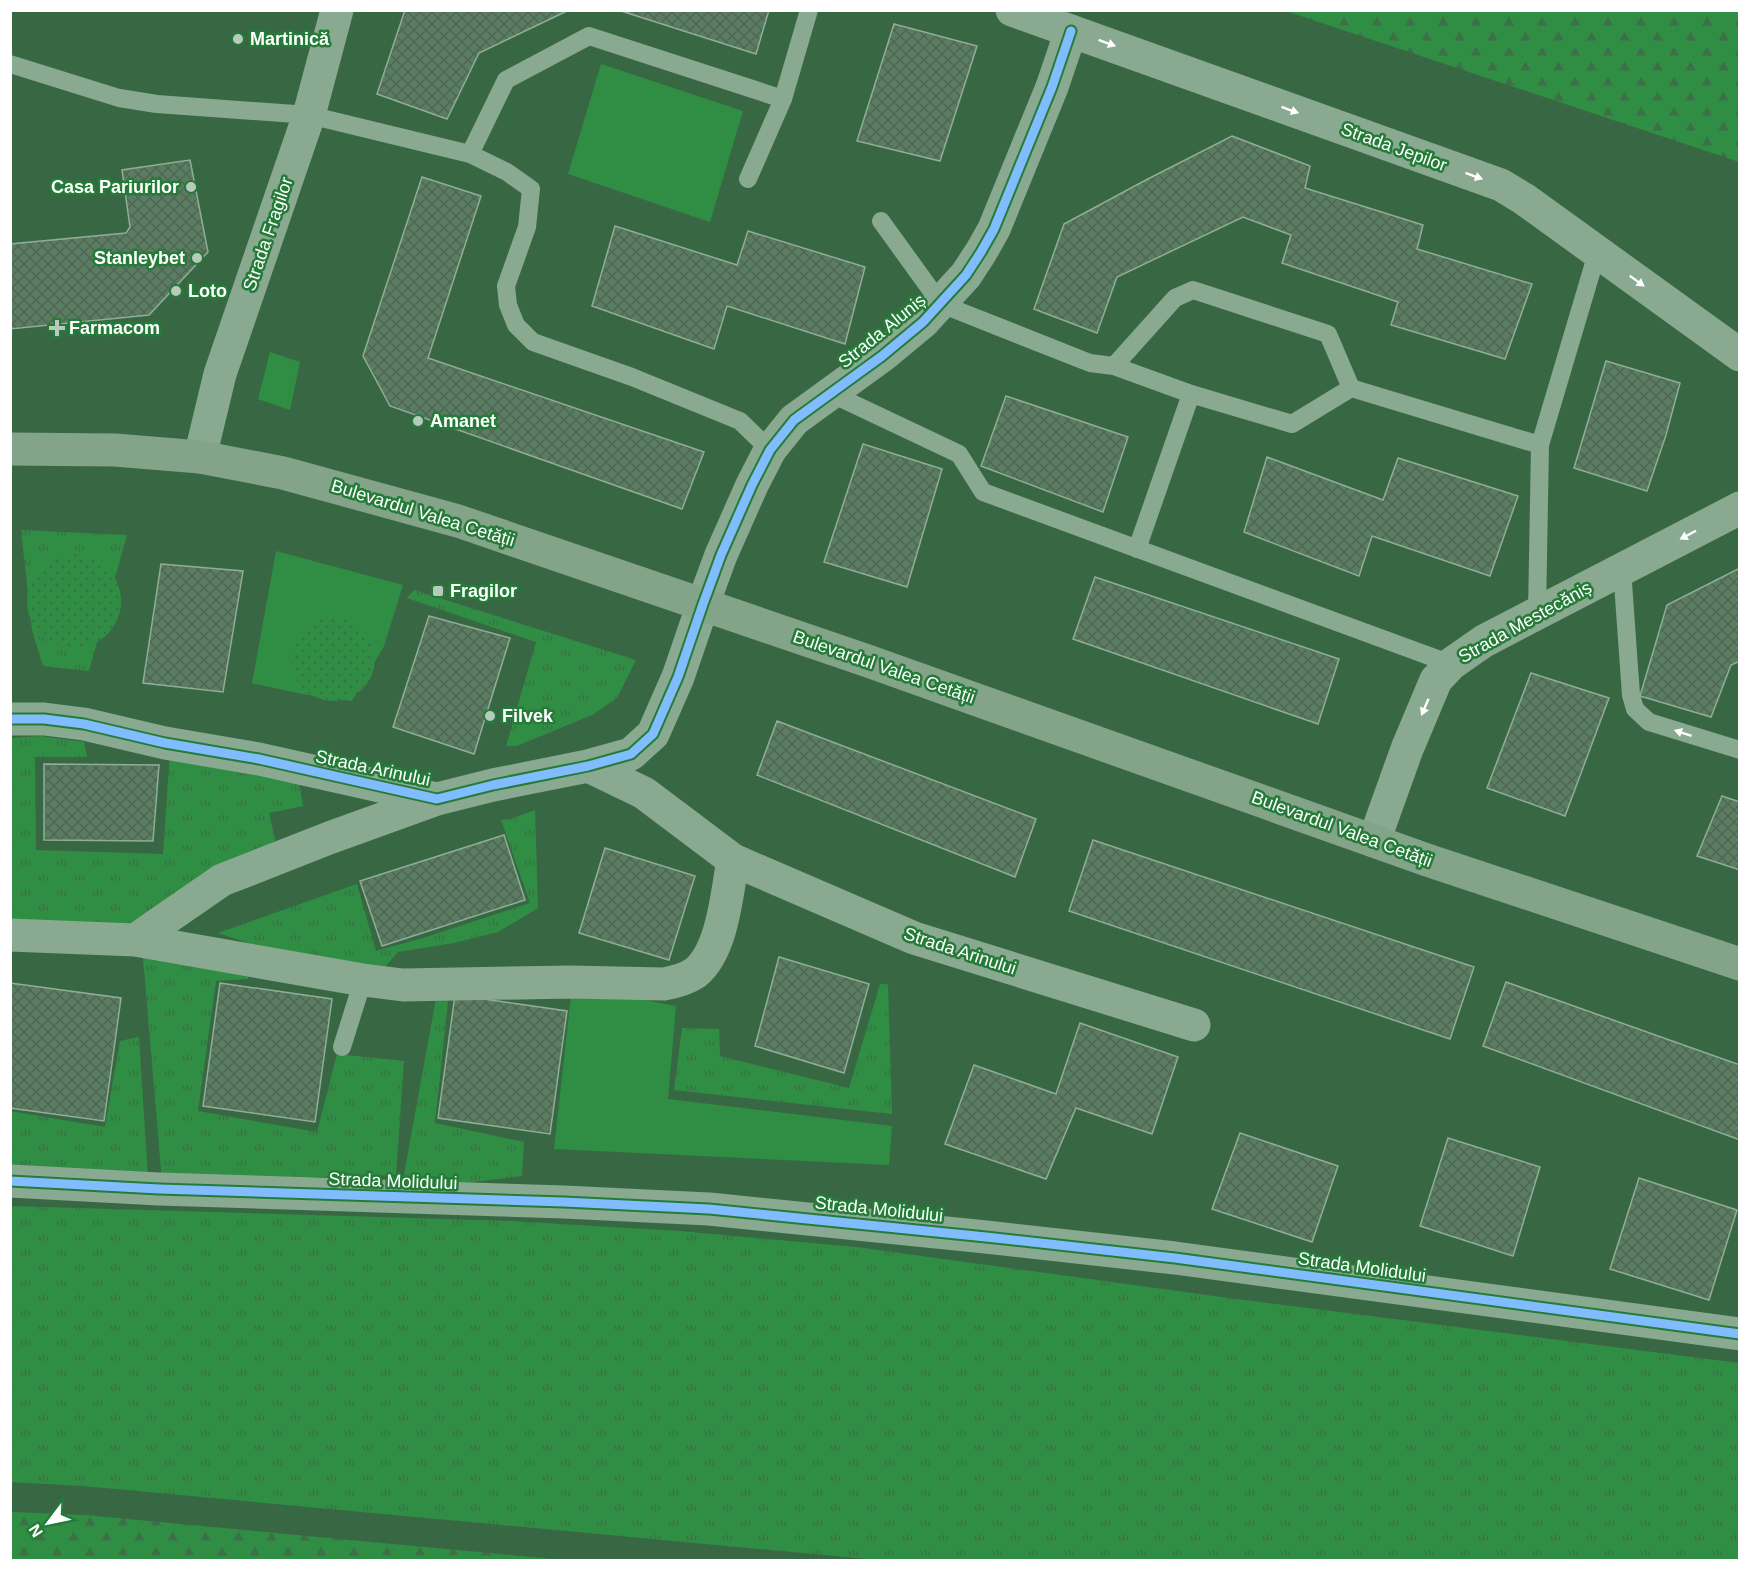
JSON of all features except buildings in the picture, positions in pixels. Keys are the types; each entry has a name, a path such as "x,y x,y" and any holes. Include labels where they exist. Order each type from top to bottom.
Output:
{"main road":[{"name":"Bulevardul Valea Cetății","path":"10,449 116,450 200,457 283,473 458,521 703,604 1374,841 1740,964"}],"street":[{"name":"Strada Fragilor","path":"200,457 220,374 309,116 337,10"},
{"name":"Strada Jepilor","path":"1012,10 1501,185 1524,199 1740,356"},
{"name":"Strada Aluniș","path":"703,604 734,525 770,450 794,420 882,356 923,322 966,275 981,252 994,229 1052,87 1071,31"},
{"name":"Strada Mestecăniș","path":"1374,841 1407,748 1436,680 1450,664 1484,641 1740,508"},
{"name":"Strada Arinului","path":"135,940 222,880 329,838 437,799 588,766 631,754 653,734 678,677 703,604"},
{"name":"Strada Arinului","path":"10,719 44,719 84,724 165,743 259,759 437,799"},
{"name":"Strada Arinului","path":"588,766 644,793 733,860 914,938 1194,1025"},
{"path":"10,935 135,940 363,980 404,985 571,982 664,984 679,981 695,972 710,955 720,927 733,860"},
{"name":"Strada Molidului","path":"10,1181 159,1189 709,1209 1175,1258 1740,1334"}],"lane":[{"path":"748,179 783,99 808,10"},
{"path":"470,154 506,80 589,36 783,99"},
{"path":"10,64 119,98 157,104 309,116 470,154 507,171 531,189 527,227 506,286 508,305 516,325 533,342 632,377 740,421 770,450"},
{"path":"881,221 941,304 1090,363 1114,366 1191,394 1292,424 1351,388 1540,446"},
{"path":"1537,614 1540,446 1598,253"},
{"path":"1114,366 1175,298 1193,290 1328,334 1351,388"},
{"path":"830,393 959,454 983,492 1450,664"},
{"path":"1137,549 1191,394"},
{"path":"1622,569 1631,695 1635,710 1650,722 1740,750"},
{"path":"342,1047 363,980"}],"green space":[{"path":"1286,11 1739,11 1739,162"},
{"path":"601,64 743,111 710,222 568,174"},
{"path":"270,352 300,362 290,410 258,399"},
{"path":"21,530 127,535 89,671 43,666 32,630"},
{"path":"276,551 403,585 384,646 352,701 302,694 252,683"},
{"path":"74,554 92,558 107,568 117,583 121,601 117,619 107,634 92,644 74,648 56,644 41,634 31,619 27,601 31,583 41,568 56,558"},
{"path":"414,590 636,660 617,698 594,714 517,746 506,746 536,642 407,598"},
{"path":"325,617 341,617 357,624 368,635 375,651 372,675 363,689 341,701 325,701 309,694 298,683 291,667 291,651 298,635 309,624"},
{"path":"40,736 84,742 87,757 35,757 36,850 163,854 170,752 298,773 303,806 269,813 277,847 144,924 11,922 11,738"},
{"path":"535,810 538,908 498,932 454,943 398,952 378,975 279,953 218,933 357,884 376,951 530,903 501,820"},
{"path":"142,946 250,967 248,979 216,981 198,1111 317,1132 337,1054 404,1061 396,1175 162,1181"},
{"path":"880,984 888,984 892,1114 674,1090 682,1028 719,1029 720,1056 849,1088"},
{"path":"572,986 676,1006 668,1099 892,1126 889,1165 554,1149"},
{"path":"449,992 435,1123 524,1142 522,1176 401,1191 437,993"},
{"path":"139,1037 148,1178 11,1168 10,1111 105,1127 120,1041"},
{"path":"10,1206 511,1221 680,1231 856,1247 1214,1296 1739,1363 1739,1560 878,1560 83,1486 11,1482"},
{"path":"11,1512 85,1515 563,1560 11,1560"}],"cycle path":[{"path":"10,719 44,719 84,724 165,743 259,759 437,799 588,766 631,754 653,734 678,677 721,555 770,450 794,420 882,356 923,322 966,275 994,229 1052,87 1071,31"},
{"path":"10,1181 159,1189 709,1209 1175,1258 1740,1334"}],"place":[{"name":"Martinică","path":"238,39"},
{"name":"Casa Pariurilor","path":"191,187"},
{"name":"Stanleybet","path":"197,258"},
{"name":"Loto","path":"176,291"},
{"name":"Farmacom","path":"57,328"},
{"name":"Amanet","path":"418,421"},
{"name":"Fragilor","path":"438,591"},
{"name":"Filvek","path":"490,716"}]}
